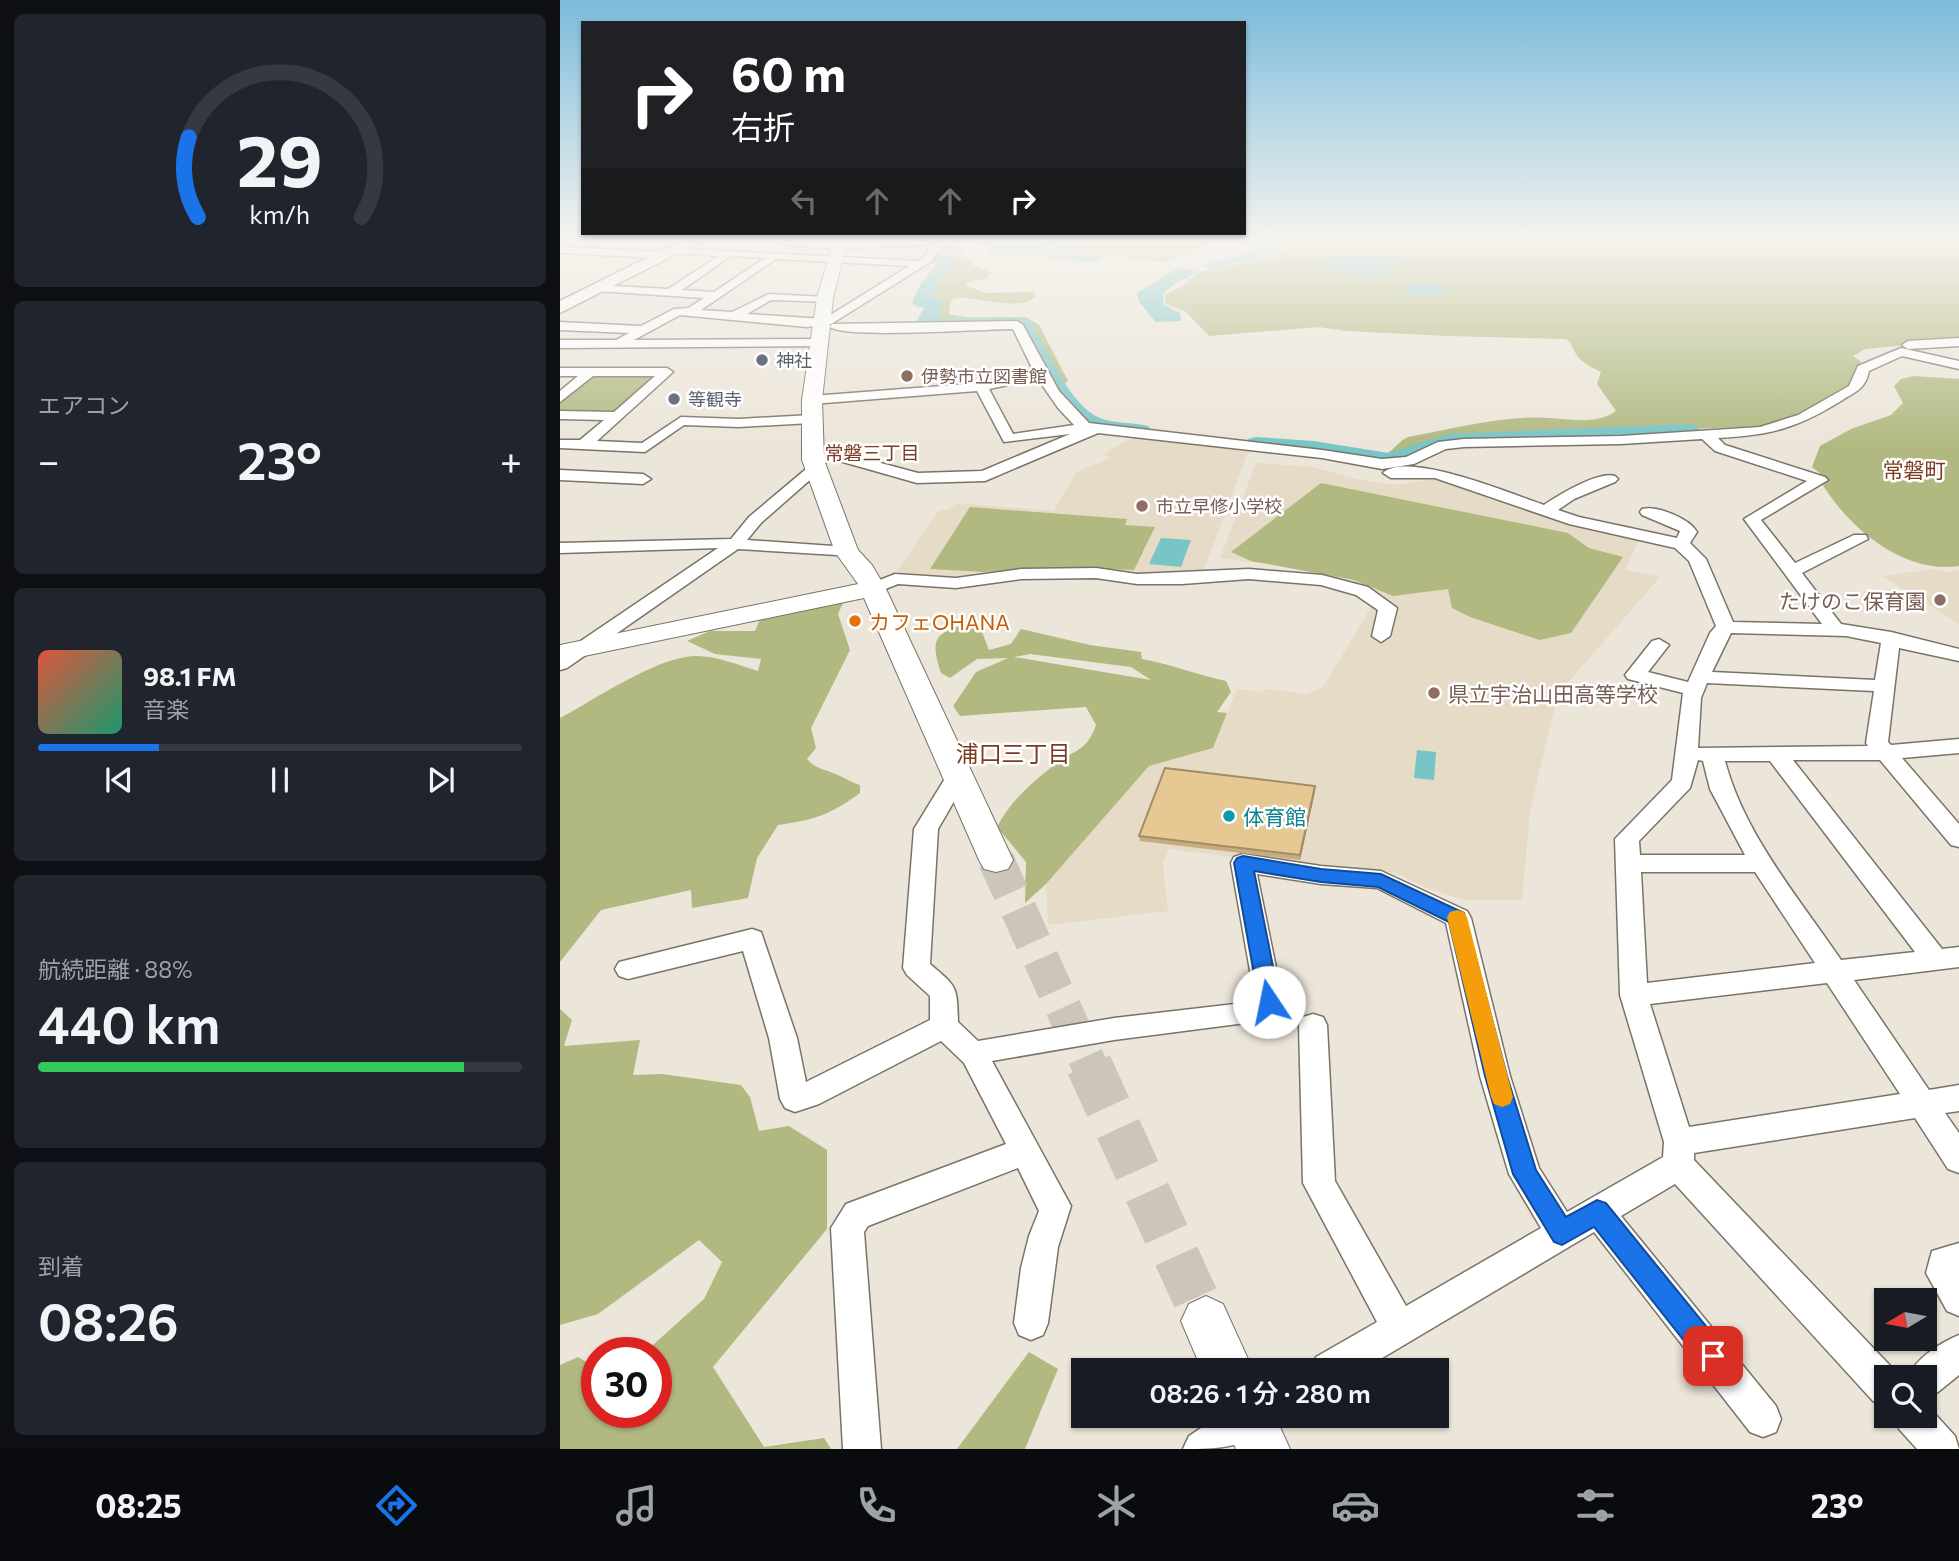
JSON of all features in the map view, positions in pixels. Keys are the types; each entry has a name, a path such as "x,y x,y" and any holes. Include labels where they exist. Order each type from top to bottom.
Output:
{"street":[{"path":"690,312 694,310"},
{"path":"734,316 746,310"},
{"path":"797,310 826,323"},
{"path":"828,310 811,409 814,464 847,552 863,570 873,589 996,860"},
{"path":"560,344 619,344 826,323 848,310"},
{"path":"619,344 678,311 874,329 1017,325 1041,374 1070,416 1090,428"},
{"path":"560,326 643,330"},
{"path":"1882,344 1925,346 1959,342"},
{"path":"560,360 580,344"},
{"path":"1867,351 1878,362"},
{"path":"981,387 1009,439 1090,428 1393,464 1418,458 1443,445 1761,431 1803,418 1854,389 1860,382 1863,369 1901,352 1959,365"},
{"path":"560,372 667,372 584,445"},
{"path":"560,398 590,372"},
{"path":"560,444 645,447 681,421 750,422 811,409 981,387 1041,374"},
{"path":"560,415 617,416"},
{"path":"560,664 572,651 735,544 755,520 814,464 836,455 917,478 985,476 1090,428"},
{"path":"1706,435 1720,448 1820,480 1752,519 1835,629"},
{"path":"1333,455 1347,462 1383,472 1437,473 1575,521 1681,544 1697,559 1726,627"},
{"path":"560,475 643,479"},
{"path":"1545,511 1568,496 1611,479"},
{"path":"1648,512 1687,528 1689,532 1681,544"},
{"path":"1792,571 1860,539"},
{"path":"561,549 735,544 847,552"},
{"path":"572,651 873,589 895,579 956,583 1034,574 1096,573 1138,579 1249,574 1322,580 1362,591 1388,608 1381,636"},
{"path":"1959,655 1891,638 1835,629 1726,627 1719,633 1697,684 1700,754 1762,863 1959,1159"},
{"path":"1891,638 1877,743 1959,839"},
{"path":"1926,646 1959,639"},
{"path":"1659,645 1635,675 1697,684 1885,686"},
{"path":"1874,1374 1678,1154 1634,995 1627,839 1676,792 1686,769 1700,754 1883,753 1959,746"},
{"path":"1776,754 1948,959"},
{"path":"957,777 926,829 916,968 944,992 944,1026 974,1055 1055,1206 1056,1215 1046,1233 1039,1257 1031,1323"},
{"path":"974,1055 987,1050 1114,1029 1259,1012 1269,1002 1243,863 1321,875 1381,880 1458,918 1496,1076 1525,1174 1562,1233"},
{"path":"1628,864 1762,863"},
{"path":"628,969 752,939 783,1038 795,1099 809,1095 944,1026"},
{"path":"1634,995 1948,959"},
{"path":"1313,1025 1319,1184 1399,1328"},
{"path":"1349,1358 1562,1233 1678,1154 1959,1098"},
{"path":"862,1449 847,1228 857,1215 1025,1151"},
{"path":"1597,1211 1763,1419"},
{"path":"1959,1259 1944,1262 1943,1273 1959,1299"},
{"path":"1206,1321 1223,1358"},
{"path":"1937,1370 1959,1353"},
{"path":"1202,1449 1247,1428"},
{"path":"1923,1428 1942,1449"}],"shaded area":[{"name":"市立早修小学校","path":"1134,437 1249,449 1203,573 962,579 899,573 898,570 939,510 949,509 957,503 1054,511 1076,472 1111,458 1104,454"},
{"name":"県立宇治山田高等学校","path":"1256,463 1311,467 1361,480 1394,485 1439,479 1563,522 1639,540 1625,570 1660,577 1558,694 1530,811 1522,900 1463,900 1424,887 1394,872 1341,872 1169,849 1163,863 1168,911 1048,925 1046,884 1149,766 1213,748 1237,689 1306,694 1323,687 1379,594 1328,572 1220,558"},
{"name":"たけのこ保育園","path":"1935,569 1947,572 1959,570 1959,624 1883,576"}],"green space":[{"path":"934,310 949,310 949,314 965,317 1026,317 1039,325 1068,381 1065,383 1058,379 1045,365 1023,321 927,324"},
{"path":"1181,310 1959,310 1959,340 1865,349 1853,356 1861,365 1848,385 1790,418 1766,426 1480,437 1431,442 1389,456 1386,454 1408,437 1478,423 1530,418 1592,420 1616,411 1597,384 1601,372 1581,360 1566,339 1447,336 1345,331 1319,327 1209,336"},
{"path":"599,374 654,376 615,412 560,413 560,403 590,377"},
{"path":"1914,376 1959,379 1959,566 1938,567 1917,563 1878,543 1844,514 1820,480 1821,474 1812,467 1820,446 1851,429 1891,415 1903,403 1894,386 1901,379"},
{"path":"1321,483 1568,533 1589,548 1623,557 1571,633 1540,640 1470,617 1452,608 1448,589 1393,596 1354,580 1251,561 1231,552"},
{"path":"970,507 1127,519 1125,525 1155,527 1134,570 1052,567 985,572 930,569"},
{"path":"844,601 838,614 850,650 811,728 816,748 807,759 816,767 860,785 860,793 840,807 821,815 778,825 757,858 748,898 692,908 691,890 601,910 560,962 560,718 644,671 679,658 710,657 758,671 761,659 715,654 687,641 710,631 755,631 760,619"},
{"path":"973,622 982,632 989,650 1011,644 1021,629 1090,645 1141,652 1142,659 1226,681 1231,692 1217,712 1227,713 1213,748 1149,766 1046,884 1025,903 1026,862 997,827 1008,809 1037,779 1084,746 1096,725 1086,707 960,716 953,706 976,672 1008,658 977,659 950,678 941,673 936,643 944,633","holes":["1030,654 1131,667 1151,680 1014,657"]},
{"path":"560,1009 572,1020 564,1046 640,1040 633,1075 662,1074 741,1085 750,1097 759,1131 789,1126 827,1150 827,1229 713,1367 764,1447 824,1438 831,1449 560,1449 560,1365 578,1357 581,1359 581,1428 672,1428 672,1337 662,1337 704,1299 722,1262 699,1240 598,1314 560,1325"},
{"path":"1029,1352 1058,1369 1025,1449 957,1449"}],"water":[{"path":"1145,310 1173,310 1180,313 1181,321 1156,322"},
{"path":"1161,538 1191,540 1181,567 1149,564"},
{"path":"1417,750 1436,752 1434,780 1414,778"}],"building":[{"name":"体育館","path":"1165,768 1315,786 1300,855 1139,836"}],"waterway":[{"path":"932,310 924,324 1021,322 1051,375 1078,414 1098,425 1140,431"},
{"path":"1256,444 1313,448 1390,460 1448,441 1689,431"}],"tunnel":[{"path":"996,860 1090,1067"},
{"path":"1089,1065 1206,1321"}],"slow traffic":[{"path":"1457,917 1502,1097"}],"place":[{"name":"神社","path":"762,360"},
{"name":"伊勢市立図書館","path":"907,376"},
{"name":"等観寺","path":"674,399"},
{"name":"市立早修小学校","path":"1142,506"},
{"name":"たけのこ保育園","path":"1940,600"},
{"name":"カフェOHANA","path":"855,621"},
{"name":"県立宇治山田高等学校","path":"1434,693"},
{"name":"体育館","path":"1229,816"}],"district":[{"name":"常磐三丁目","path":"872,452"},
{"name":"常磐町","path":"1914,469"},
{"name":"浦口三丁目","path":"1013,753"}],"route":[{"path":"1269,1002 1243,863 1321,875 1381,880 1458,918 1496,1076 1525,1174 1562,1233 1597,1211 1713,1356"}]}
